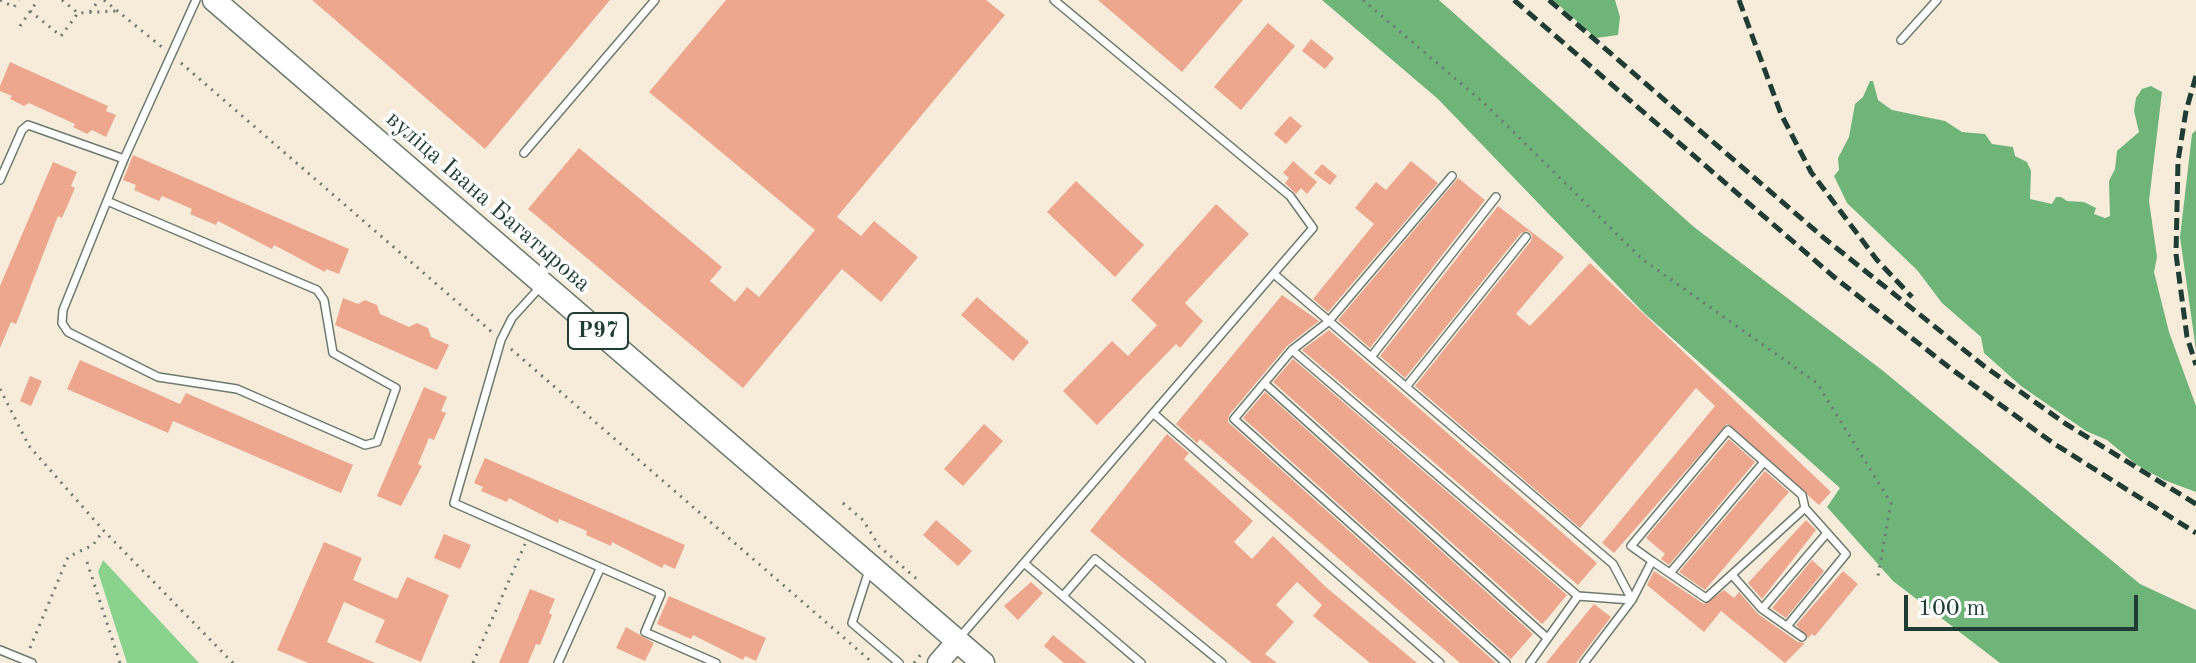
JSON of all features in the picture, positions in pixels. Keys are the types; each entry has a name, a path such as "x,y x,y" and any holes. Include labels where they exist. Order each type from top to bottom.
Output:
{"main road":[{"name":"вуліца Івана Багатырова","path":"214,0 983,663"},
{"path":"933,654 956,642"}],"lane":[{"path":"107,201 317,290 324,300 333,353 396,388 377,442 365,445 237,389 158,377 68,332 62,323 63,310 107,201 124,159 196,0"},
{"path":"524,153 655,0"},
{"path":"956,642 1313,228 1290,196 1054,0"},
{"path":"1901,40 1937,0"},
{"path":"0,180 22,130 28,125 124,159"},
{"path":"1452,176 1328,322 1292,350 1234,419 1506,663"},
{"path":"1371,357 1496,197"},
{"path":"1406,387 1526,237"},
{"path":"1274,274 1613,564 1632,600"},
{"path":"544,284 512,318 501,340 454,503 661,594 645,632 716,663"},
{"path":"1292,350 1578,596 1632,600"},
{"path":"1264,383 1546,637"},
{"path":"1153,413 1440,663"},
{"path":"1788,625 1846,554 1805,508 1802,495 1728,430 1631,546 1706,598 1805,508"},
{"path":"1670,573 1764,462"},
{"path":"1762,609 1827,533"},
{"path":"1063,596 1095,559 1222,663"},
{"path":"1584,663 1632,600 1652,561"},
{"path":"1024,563 1141,663"},
{"path":"870,568 852,623 899,663"},
{"path":"558,663 600,569"},
{"path":"1733,576 1762,609 1802,637"},
{"path":"1530,663 1578,596"},
{"path":"0,650 28,662"}],"path":[{"path":"0,0 14,7 19,0"},
{"path":"20,26 38,0"},
{"path":"62,0 78,13 118,11"},
{"path":"90,12 102,0 170,54 873,663"},
{"path":"1363,0 1484,103 1642,259 1817,383 1891,503 1878,576"},
{"path":"30,11 61,36 78,13"},
{"path":"0,389 29,446 103,530 233,663"},
{"path":"843,503 863,520 879,546 923,584"},
{"path":"28,662 68,557 93,545 103,530"},
{"path":"473,663 529,537"},
{"path":"87,562 120,663"},
{"path":"914,663 933,654"}],"green space":[{"path":"1322,0 1439,0 1694,227 1882,370 2140,584 2196,610 2196,663 2000,663 1893,581 1827,507 1840,488 1644,313 1438,99"},
{"path":"1553,0 1615,0 1620,17 1618,35 1596,38"},
{"path":"1870,81 1873,81 1878,100 1892,110 1945,121 1962,132 1985,134 1992,144 2013,147 2015,156 2027,162 2031,171 2030,199 2052,204 2056,197 2084,202 2096,208 2094,214 2105,218 2110,216 2109,181 2115,169 2117,151 2139,132 2134,111 2136,98 2142,89 2151,86 2162,92 2149,201 2157,257 2154,272 2169,332 2196,406 2196,492 2164,480 2137,465 2107,440 2086,431 2021,386 1984,353 1981,337 1942,303 1917,270 1847,203 1834,176 1839,170 1838,158 1849,137 1855,104 1863,97"},
{"path":"2196,130 2196,350 2180,237 2192,134"},
{"path":"103,560 199,663 127,663 98,572"}],"building":[{"path":"312,0 610,0 485,149"},
{"path":"726,0 986,0 1005,15 837,217 861,236 874,221 918,257 881,302 842,269 743,388 528,209 579,148 722,267 710,281 735,302 747,287 759,297 815,230 649,92"},
{"path":"1098,0 1243,0 1182,72"},
{"path":"1268,23 1295,46 1241,110 1214,87"},
{"path":"1311,39 1334,58 1325,69 1302,51"},
{"path":"10,62 108,106 106,111 116,115 106,137 92,130 87,134 73,127 75,124 29,103 24,106 10,99 12,96 0,91 0,86"},
{"path":"1290,116 1302,126 1286,144 1274,134"},
{"path":"133,155 349,249 339,274 326,269 325,272 274,245 272,249 218,221 216,225 190,214 192,209 162,196 159,201 134,190 136,185 123,180"},
{"path":"1293,161 1317,182 1307,194 1301,188 1296,194 1285,183 1289,178 1283,173"},
{"path":"1411,161 1438,183 1328,312 1313,299 1374,224 1355,208 1376,182 1386,190"},
{"path":"53,162 77,172 71,186 75,188 62,218 58,216 16,324 11,322 0,348 0,286"},
{"path":"1322,164 1337,176 1330,185 1314,173"},
{"path":"1458,178 1485,200 1370,348 1338,320"},
{"path":"1076,181 1144,245 1115,277 1047,212"},
{"path":"1216,204 1249,234 1185,303 1203,321 1180,348 1176,344 1097,425 1063,391 1112,341 1128,356 1157,325 1131,300"},
{"path":"1498,206 1564,257 1516,314 1530,326 1590,263 1831,492 1819,505 1727,424 1614,553 1602,543 1715,406 1696,388 1580,528 1415,386 1531,241 1532,235 1528,231 1521,233 1405,378 1380,356"},
{"path":"1282,295 1319,321 1287,346 1229,415 1228,422 1496,663 1460,663 1200,439 1197,443 1176,424"},
{"path":"977,297 1029,342 1013,361 961,315"},
{"path":"343,298 358,304 365,300 377,305 380,314 409,327 417,323 428,328 431,337 449,345 437,370 335,325"},
{"path":"1329,330 1597,563 1578,585 1302,350"},
{"path":"1293,359 1567,595 1542,624 1273,382"},
{"path":"80,360 180,404 186,393 353,465 341,493 173,421 168,433 67,389"},
{"path":"30,376 42,381 31,406 20,401"},
{"path":"424,387 447,397 441,411 446,413 434,440 429,438 418,464 422,466 401,506 377,496"},
{"path":"1265,392 1533,634 1511,659 1243,418"},
{"path":"984,424 1003,441 963,486 944,469"},
{"path":"1167,434 1189,453 1184,459 1253,521 1234,542 1252,559 1273,536 1327,588 1417,663 1370,663 1313,616 1322,605 1297,582 1276,605 1294,622 1265,654 1277,663 1252,663 1090,531"},
{"path":"1729,439 1755,462 1669,565 1661,559 1665,554 1646,538"},
{"path":"485,458 685,545 675,569 664,564 662,568 612,542 611,546 586,535 587,531 559,519 558,523 509,498 507,502 481,491 483,487 474,483"},
{"path":"1765,471 1789,492 1705,590 1679,572"},
{"path":"936,520 972,551 958,566 923,535"},
{"path":"1806,520 1816,530 1762,599 1748,583"},
{"path":"444,534 471,545 460,569 434,558"},
{"path":"324,542 362,558 353,580 397,599 407,577 449,595 421,662 375,642 385,620 344,602 327,642 375,663 308,663 277,650"},
{"path":"1812,560 1824,571 1786,618 1772,608"},
{"path":"1654,571 1704,604 1724,590 1734,598 1739,592 1758,614 1798,642 1805,643 1785,663 1721,611 1704,632 1647,585"},
{"path":"1843,571 1858,584 1815,636 1812,634 1808,638 1796,625"},
{"path":"1031,582 1043,593 1018,620 1004,606"},
{"path":"530,589 555,599 540,645 536,644 528,663 499,663"},
{"path":"669,596 766,638 756,661 745,656 743,660 693,635 691,639 657,624"},
{"path":"1594,604 1611,617 1576,663 1546,663"},
{"path":"626,627 654,643 645,661 616,648"},
{"path":"1053,635 1087,663 1064,663 1044,646"}],"railway":[{"path":"1514,0 1834,277 1950,368 2053,443 2196,533"},
{"path":"1549,0 1824,238 1984,366 2066,424 2196,504"},
{"path":"1739,0 1781,114 1811,172 1877,260 1912,297"},
{"path":"2196,76 2186,111 2178,161 2176,254 2187,337 2196,365"}]}
